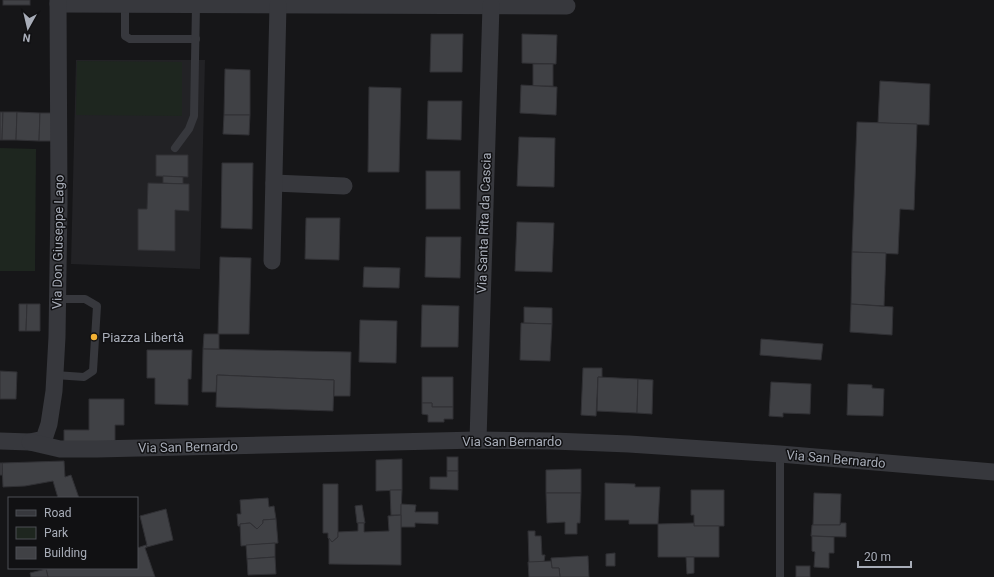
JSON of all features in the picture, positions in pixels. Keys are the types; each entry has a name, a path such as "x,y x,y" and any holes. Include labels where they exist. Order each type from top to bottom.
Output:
{"street":[{"path":"58,2 125,5 567,6"},
{"name":"Via Don Giuseppe Lago","path":"0,441 30,442 44,439 49,424 54,391 58,298 59,202 58,2"},
{"path":"272,261 278,5"},
{"name":"Via Santa Rita da Cascia","path":"478,440 491,5"},
{"path":"274,183 344,186"},
{"name":"Via San Bernardo","path":"30,442 60,449 478,440 629,444 780,454 994,472"}],"lane":[{"path":"125,5 125,36 130,39 196,40"},
{"path":"175,148 189,129 194,116 196,5"},
{"path":"55,376 84,377 93,371 97,306 84,299 58,298"},
{"path":"780,454 780,577"}],"shaded area":[{"path":"76,60 205,60 200,269 71,264"}],"green space":[{"path":"77,61 182,62 182,116 76,115"},
{"path":"0,148 36,149 35,271 0,271"}],"building":[{"path":"3,0 30,0 30,5 3,5"},
{"path":"431,34 463,34 462,72 430,72"},
{"path":"522,34 557,35 556,64 522,63"},
{"path":"533,64 553,64 553,86 533,86"},
{"path":"225,69 250,70 250,115 224,115"},
{"path":"880,81 930,84 929,125 878,123"},
{"path":"521,85 557,87 556,115 520,113"},
{"path":"369,87 401,88 399,172 368,172"},
{"path":"428,101 462,101 461,140 427,139"},
{"path":"0,112 3,112 2,140 0,140"},
{"path":"3,112 17,112 16,140 2,140"},
{"path":"17,112 40,113 39,141 16,140"},
{"path":"40,113 52,113 52,141 39,141"},
{"path":"224,115 250,115 249,135 223,134"},
{"path":"857,122 917,124 914,210 900,209 898,254 852,252"},
{"path":"519,137 555,138 554,187 517,186"},
{"path":"156,155 188,155 188,177 156,176"},
{"path":"222,163 253,163 252,229 221,228"},
{"path":"426,171 460,171 460,209 426,209"},
{"path":"163,176 183,177 183,184 163,183"},
{"path":"148,183 189,184 189,211 175,210 175,251 138,250 138,209 147,209"},
{"path":"306,218 340,218 339,260 305,259"},
{"path":"517,222 554,223 552,272 515,271"},
{"path":"426,237 461,237 460,278 425,277"},
{"path":"852,252 886,253 884,306 851,304"},
{"path":"220,257 251,258 249,334 218,334"},
{"path":"364,267 400,268 399,288 363,287"},
{"path":"19,304 27,304 26,331 19,331"},
{"path":"27,304 40,304 40,331 26,331"},
{"path":"851,304 893,307 892,335 850,332"},
{"path":"422,305 459,306 458,347 421,347"},
{"path":"524,307 552,308 552,324 524,323"},
{"path":"360,320 397,321 396,363 359,362"},
{"path":"521,323 552,324 550,361 520,360"},
{"path":"204,334 219,334 219,349 203,349"},
{"path":"761,339 823,344 821,360 760,355"},
{"path":"203,349 351,352 350,396 334,396 334,380 217,375 216,392 202,392"},
{"path":"147,350 192,350 191,379 188,379 188,405 155,404 155,378 147,378"},
{"path":"583,368 602,368 602,377 598,377 596,416 581,415"},
{"path":"0,371 17,372 16,399 0,399"},
{"path":"217,375 334,380 333,411 216,407"},
{"path":"422,377 453,377 453,407 432,407 432,403 422,403"},
{"path":"598,377 638,379 637,413 597,411"},
{"path":"638,379 653,380 652,414 637,413"},
{"path":"771,382 811,384 810,414 783,413 783,417 769,416"},
{"path":"848,384 872,385 872,388 884,389 883,416 847,415"},
{"path":"89,399 124,399 124,425 115,425 115,445 64,445 64,430 89,430"},
{"path":"422,403 432,403 432,407 453,407 453,419 444,419 444,422 428,422 428,415 422,414"},
{"path":"447,457 458,457 458,471 447,471"},
{"path":"402,459 402,490 376,491 376,460"},
{"path":"64,461 65,477 71,475 79,497 58,497 53,481 25,486 3,487 2,463"},
{"path":"0,463 2,463 2,475 0,475"},
{"path":"581,469 581,493 546,493 546,470"},
{"path":"447,471 458,471 458,490 430,489 430,477 447,477"},
{"path":"605,483 635,484 635,487 660,487 658,524 629,524 629,520 605,520"},
{"path":"323,484 338,484 338,537 332,542 328,538 328,533 323,533"},
{"path":"390,490 402,490 401,515 391,515"},
{"path":"691,490 724,490 724,526 694,526 694,515 691,515"},
{"path":"546,493 581,493 580,523 577,523 577,534 565,534 565,522 547,523"},
{"path":"814,493 841,494 840,525 813,525"},
{"path":"268,498 269,507 274,506 276,519 263,520 263,523 257,529 250,523 240,524 240,526 238,526 237,514 241,514 240,500"},
{"path":"401,504 416,505 415,512 438,512 438,524 415,523 415,527 401,527"},
{"path":"362,505 365,523 357,523 355,506"},
{"path":"166,509 173,540 147,547 140,516"},
{"path":"401,515 401,565 329,564 329,538 332,542 338,537 338,532 358,531 358,523 364,523 364,532 389,531 388,516"},
{"path":"276,519 278,543 241,546 240,524 250,523 257,529 263,523 263,520"},
{"path":"694,523 694,526 719,526 719,557 658,557 658,524"},
{"path":"841,523 846,523 846,537 811,536 812,525 840,525"},
{"path":"528,531 535,531 535,536 541,536 542,555 545,555 544,562 529,563"},
{"path":"812,536 834,537 834,553 829,553 829,568 814,567 815,552 812,551"},
{"path":"275,543 275,557 247,559 246,545"},
{"path":"146,545 147,547 145,548 155,577 48,577 46,569 138,569 138,548"},
{"path":"615,553 615,566 606,566 606,554"},
{"path":"588,556 589,577 560,577 559,568 552,568 551,558"},
{"path":"275,557 276,574 248,575 247,559"},
{"path":"686,557 694,557 694,573 687,574"},
{"path":"551,561 552,568 559,568 560,577 529,577 528,562"},
{"path":"796,566 810,566 810,577 796,577"},
{"path":"46,569 48,577 31,577 30,573"}],"place":[{"name":"Piazza Libertà","path":"94,337"}]}
